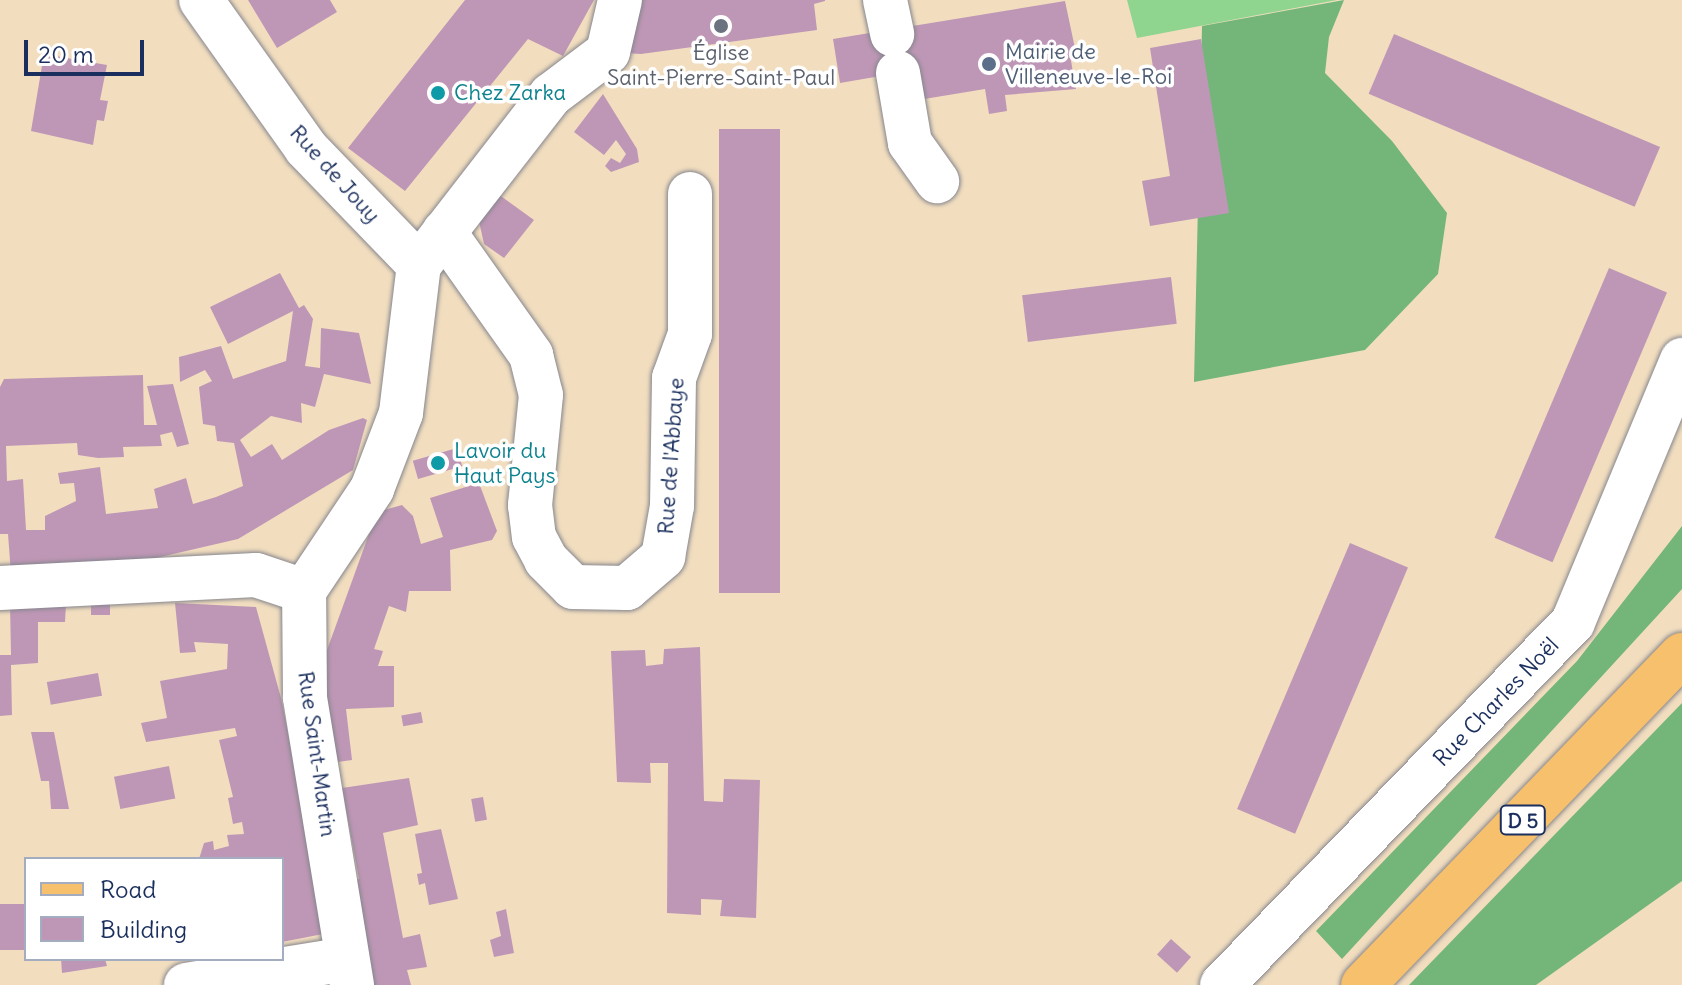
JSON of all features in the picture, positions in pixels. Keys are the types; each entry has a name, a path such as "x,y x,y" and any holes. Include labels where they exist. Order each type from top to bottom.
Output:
{"main road":[{"name":"D 5","path":"1363,985 1682,655"}],"street":[{"name":"Rue de Jouy","path":"201,0 306,148 432,248"},
{"path":"0,588 256,575 304,591 372,489 401,413 432,248 551,95 608,52 620,0"},
{"path":"892,36 910,143 937,181"},
{"name":"Rue de l'Abbaye","path":"432,248 531,355 541,395 530,505 540,548 573,587 627,588 663,557 672,506 674,378 690,334 690,194"},
{"name":"Rue Charles Noël","path":"1222,985 1573,622 1682,360"},
{"name":"Rue Saint-Martin","path":"304,591 305,697 349,972"},
{"path":"186,985 349,972"}],"green space":[{"path":"1127,0 1337,0 1137,38"},
{"path":"1344,0 1329,37 1325,73 1392,141 1447,213 1438,274 1365,350 1194,382 1202,26"},
{"path":"1682,526 1682,589 1342,959 1316,931 1577,661"},
{"path":"1682,703 1682,881 1536,985 1409,985"}],"building":[{"path":"248,0 330,0 337,12 277,48"},
{"name":"Chez Zarka","path":"465,0 594,0 563,56 528,39 405,191 348,148"},
{"name":"Église Saint-Pierre-Saint-Paul","path":"624,0 825,1 814,4 817,30 641,54 624,53"},
{"name":"Mairie de Villeneuve-le-Roi","path":"1065,1 1076,53 1070,55 1076,89 1005,95 1007,111 989,114 985,89 912,101 898,73 840,83 833,39"},
{"path":"1394,34 1660,147 1635,207 1369,94"},
{"path":"1201,39 1229,213 1150,226 1142,181 1170,176 1150,48"},
{"path":"44,54 107,65 100,100 108,101 104,121 97,120 93,145 31,131"},
{"path":"603,94 637,149 639,162 611,172 605,166 611,158 620,163 626,154 616,140 604,155 574,132"},
{"path":"719,129 780,129 780,593 719,593"},
{"path":"498,194 534,220 504,258 484,244 479,221"},
{"path":"1609,268 1667,293 1553,562 1495,538"},
{"path":"280,273 299,308 304,305 313,319 305,366 320,368 321,328 359,333 371,384 324,374 315,407 301,403 302,423 271,416 240,440 251,457 272,444 282,460 329,430 363,418 367,420 353,470 238,539 156,558 11,574 8,534 0,534 0,387 4,379 143,375 144,425 157,425 147,386 173,384 189,444 177,447 172,432 160,435 162,446 123,447 124,457 98,458 78,455 77,443 6,446 7,481 23,479 26,530 45,530 45,516 76,501 74,483 60,484 58,473 100,467 106,514 158,508 154,489 186,478 193,504 216,497 243,486 234,443 217,441 215,426 203,424 199,387 212,381 205,370 180,382 179,357 221,346 233,379 286,361 293,311 228,344 210,307"},
{"path":"1171,277 1177,324 1028,342 1022,295"},
{"name":"Lavoir du Haut Pays","path":"457,448 462,466 418,479 413,461"},
{"path":"479,483 497,531 492,540 450,550 451,591 409,591 406,612 389,606 374,649 383,651 378,666 394,666 394,707 346,709 352,760 323,764 310,697 377,512 402,505 413,516 421,544 443,537 430,498"},
{"path":"1350,543 1408,568 1295,834 1237,809"},
{"path":"91,602 110,602 110,615 91,615"},
{"path":"175,603 256,607 281,698 328,933 284,942 284,857 200,857 204,843 213,841 214,850 229,846 227,835 244,834 242,822 233,824 228,798 233,797 219,740 237,736 235,728 146,742 141,723 167,718 160,681 227,669 228,644 194,642 196,652 180,653"},
{"path":"10,604 66,604 65,622 38,622 38,663 11,665 12,715 0,716 0,655 11,655"},
{"path":"700,647 704,801 723,802 724,779 760,780 756,918 720,916 722,900 701,899 701,915 667,913 668,763 650,763 651,783 617,782 611,651 645,650 646,666 663,664 664,649"},
{"path":"98,673 102,696 51,705 47,682"},
{"path":"421,712 423,723 403,726 401,715"},
{"path":"31,732 54,732 69,809 51,809 49,781 41,781"},
{"path":"169,766 175,798 120,809 114,777"},
{"path":"409,778 418,825 383,833 403,938 420,934 427,967 407,970 411,985 365,985 347,882 359,879 342,788"},
{"path":"483,797 487,820 475,822 471,799"},
{"path":"441,829 458,899 429,905 425,883 419,885 417,874 422,873 415,834"},
{"path":"0,904 24,904 24,950 0,950"},
{"path":"506,909 514,953 494,957 490,940 501,936 496,912"},
{"path":"1171,939 1191,957 1177,973 1157,955"},
{"path":"61,961 106,961 107,966 62,973"}],"place":[{"name":"Église Saint-Pierre-Saint-Paul","path":"721,26"},
{"name":"Mairie de Villeneuve-le-Roi","path":"989,64"},
{"name":"Chez Zarka","path":"438,93"},
{"name":"Lavoir du Haut Pays","path":"438,463"}]}
